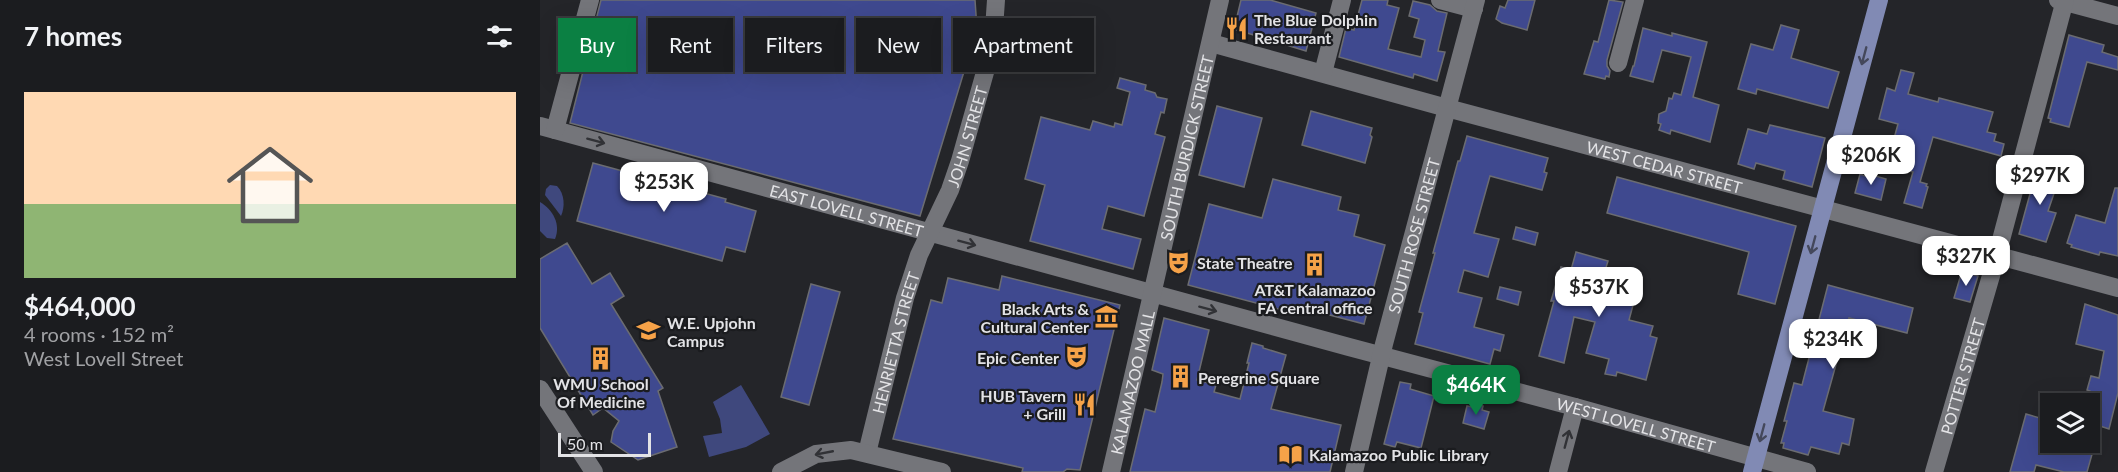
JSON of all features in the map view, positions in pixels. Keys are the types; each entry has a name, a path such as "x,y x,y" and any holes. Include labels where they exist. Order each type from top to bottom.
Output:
{"main road":[{"path":"1754,465 1879,0"}],"street":[{"path":"548,128 590,0"},
{"name":"JOHN STREET","path":"928,233 950,190 960,161 989,58 996,0"},
{"name":"SOUTH BURDICK STREET","path":"1152,294 1220,0"},
{"path":"1323,73 1342,0"},
{"path":"1440,0 1475,4"},
{"path":"1618,63 1635,0"},
{"path":"2062,0 2118,16"},
{"name":"POTTER STREET","path":"1934,472 1997,255 2062,0"},
{"name":"SOUTH ROSE STREET","path":"1354,472 1382,356 1475,4"},
{"name":"WEST CEDAR STREET","path":"1211,43 2118,288"},
{"name":"EAST LOVELL STREET","path":"548,128 1152,294"},
{"name":"HENRIETTA STREET","path":"867,453 905,298 928,233"},
{"name":"WEST LOVELL STREET","path":"1152,294 1575,407 1754,465 1807,472"},
{"name":"KALAMAZOO MALL","path":"1111,472 1152,294"},
{"path":"540,389 594,472"},
{"path":"1558,472 1575,407"},
{"path":"781,472 816,454 851,450 942,472"}],"shaded area":[{"path":"550,185 557,186 562,193 564,205 561,216 545,195"},
{"path":"540,202 555,218 557,233 555,239 547,238 540,231"},
{"path":"741,385 770,434 746,447 709,457 703,436 722,433 720,419 713,402"}],"building":[{"path":"601,0 975,0 976,18 953,18 953,72 964,72 920,216 570,123 583,72 636,72 636,18 596,18"},
{"path":"1241,0 1270,0 1316,13 1306,51 1234,29"},
{"path":"1362,0 1388,0 1387,5 1399,8 1388,49 1421,57 1425,40 1414,37 1419,19 1409,16 1413,1 1430,5 1437,11 1447,13 1438,51 1445,52 1437,81 1414,74 1413,78 1339,57 1346,28 1354,30"},
{"path":"1508,0 1535,0 1527,30 1496,19 1500,6 1505,8"},
{"path":"1609,0 1623,2 1607,60 1609,77 1606,76 1605,79 1584,74 1594,41 1598,42"},
{"path":"1781,25 1799,30 1791,58 1839,72 1828,108 1757,89 1756,94 1738,89 1751,44 1773,50"},
{"path":"1643,28 1707,42 1693,97 1719,105 1710,142 1671,130 1670,134 1659,130 1661,124 1658,123 1659,114 1666,111 1669,98 1672,99 1674,93 1681,95 1691,57 1662,50 1653,82 1630,76"},
{"path":"2069,35 2104,45 2102,52 2118,57 2118,70 2087,62 2069,127 2050,122 2051,119 2048,118"},
{"path":"1901,70 1914,73 1908,94 1938,102 1939,98 1993,112 1987,132 1996,134 1994,141 2004,144 2001,156 1933,137 1920,182 1927,184 1928,187 1922,208 1904,203 1913,172 1887,164 1898,124 1879,119 1887,88 1895,91"},
{"path":"1120,78 1146,85 1145,90 1155,93 1157,97 1167,99 1155,134 1165,137 1144,216 1108,206 1102,229 1141,239 1133,269 1030,241 1045,185 1025,179 1041,117 1090,130 1093,121 1114,127 1115,123 1122,125 1130,92 1117,88"},
{"path":"1217,106 1262,118 1244,187 1199,175"},
{"path":"1311,111 1372,128 1365,163 1302,145"},
{"path":"1770,125 1825,138 1812,187 1783,179 1785,171 1756,163 1754,169 1738,164 1748,129 1767,134"},
{"path":"1467,136 1548,158 1542,190 1490,176 1474,233 1499,239 1488,277 1464,270 1458,292 1482,298 1474,327 1504,335 1500,351 1494,349 1490,364 1415,344 1423,313 1419,312 1435,253 1433,253"},
{"path":"593,163 726,199 725,202 756,211 745,252 726,247 722,261 577,221"},
{"path":"2039,166 2061,173 2048,211 2056,213 2046,242 2019,234 2033,183 2039,177 2036,176"},
{"path":"1865,173 1886,179 1881,200 1855,193 1860,174 1865,176"},
{"path":"1617,177 1796,226 1775,304 1738,294 1749,252 1607,213"},
{"name":"AT&T Kalamazoo FA central office","path":"1273,179 1341,197 1338,210 1359,215 1354,236 1385,245 1364,324 1303,308 1301,315 1188,285 1209,204 1262,218"},
{"path":"2115,188 2118,188 2118,256 2100,252 2099,255 2071,247 2072,245 2067,243 2076,215 2105,223"},
{"path":"1516,227 1538,233 1535,245 1513,239"},
{"name":"WMU School Of Medicine","path":"567,243 592,284 610,273 624,296 611,304 663,388 658,391 677,447 638,460 611,442 613,431 619,421 603,408 593,415 540,328 540,259"},
{"path":"1576,252 1608,261 1604,274 1639,283 1629,320 1653,326 1650,336 1657,338 1646,380 1617,372 1616,376 1605,374 1609,359 1586,353 1595,322 1574,317 1564,363 1539,356 1561,267 1571,270"},
{"path":"1962,271 1978,276 1970,302 1954,298"},
{"path":"1002,276 1120,305 1080,470 1022,472 1023,468 893,439 931,300 942,303 948,278 999,290"},
{"path":"811,284 840,292 809,405 781,397"},
{"path":"1828,285 1913,308 1907,333 1849,318 1823,411 1854,419 1849,445 1842,443 1839,454 1811,447 1808,455 1783,448 1784,443 1781,443 1794,383 1802,385"},
{"path":"1500,287 1521,292 1518,305 1497,299"},
{"path":"2085,304 2118,315 2118,393 2109,429 2100,426 2100,393 2090,393 2087,390 2091,376 2099,378 2104,351 2076,344"},
{"path":"1164,318 1209,330 1197,380 1216,385 1214,392 1240,399 1252,343 1286,355 1271,409 1341,425 1330,472 1130,472 1145,409 1155,412 1162,382 1163,374 1152,370"},
{"path":"1400,382 1411,384 1410,389 1434,396 1421,448 1397,442 1395,447 1384,444"},
{"path":"1474,404 1483,406 1482,410 1489,412 1484,429 1463,423 1467,406 1472,407"},
{"path":"2026,414 2040,418 2040,453 2092,453 2087,472 2064,472 2036,465 2034,472 2010,472"}],"place":[{"name":"The Blue Dolphin Restaurant","path":"1236,28"},
{"name":"State Theatre","path":"1179,262"},
{"name":"AT&T Kalamazoo FA central office","path":"1315,264"},
{"name":"Black Arts & Cultural Center","path":"1107,317"},
{"name":"W.E. Upjohn Campus","path":"649,331"},
{"name":"Epic Center","path":"1077,357"},
{"name":"WMU School Of Medicine","path":"601,358"},
{"name":"Peregrine Square","path":"1180,377"},
{"name":"HUB Tavern + Grill","path":"1084,404"},
{"name":"Kalamazoo Public Library","path":"1291,454"}]}
